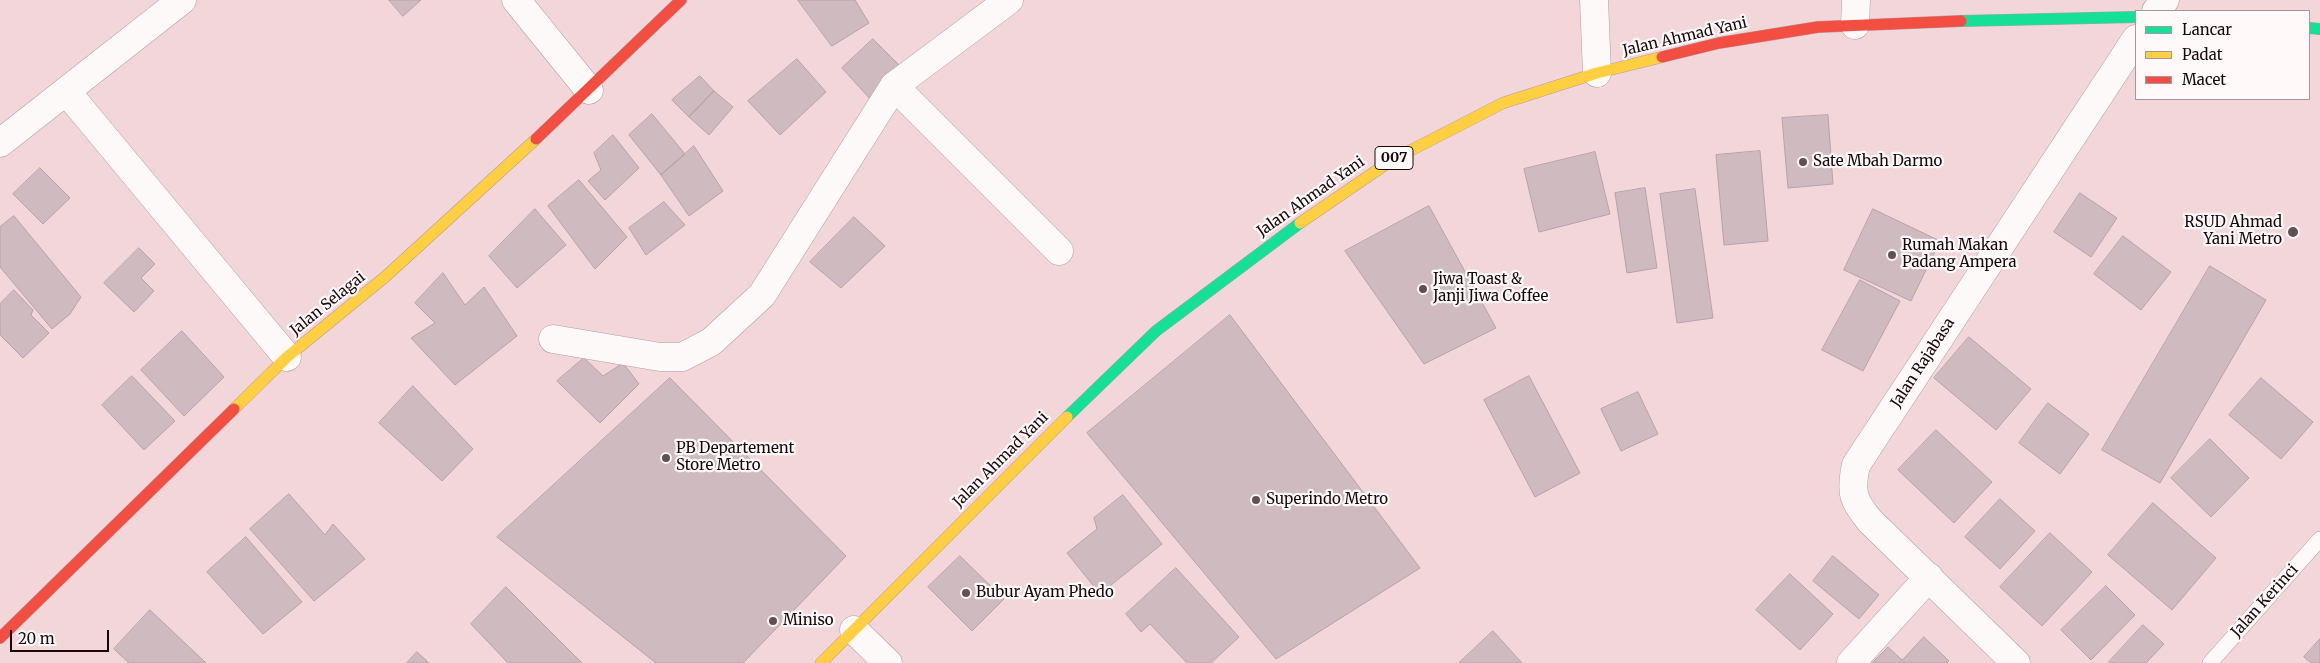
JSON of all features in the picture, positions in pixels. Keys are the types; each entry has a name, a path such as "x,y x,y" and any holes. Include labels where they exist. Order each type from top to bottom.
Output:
{"main road":[{"name":"Jalan Selagai","path":"0,638 287,357 385,277 589,90 681,0"},
{"name":"Jalan Ahmad Yani","path":"821,663 1032,450 1156,331 1277,239 1392,160 1502,103 1597,73 1719,43 1818,27 1856,12 2135,17"}],"street":[{"path":"0,142 182,0"},
{"path":"516,0 589,90"},
{"path":"553,339 660,357 682,357 711,342 762,295 894,86 1009,0"},
{"path":"1594,0 1597,73"},
{"path":"2157,10 2166,0"},
{"name":"Jalan Rajabasa","path":"2016,663 1856,505 1851,486 1856,465 2135,41"},
{"path":"894,86 1059,252"},
{"path":"66,91 287,357"},
{"path":"1851,663 1928,577"},
{"path":"854,630 888,663"}],"lane":[{"name":"Jalan Kerinci","path":"2210,663 2320,539"}],"building":[{"path":"389,0 421,0 403,16"},
{"path":"798,0 855,0 869,23 832,46"},
{"path":"873,39 902,68 871,100 842,68"},
{"path":"797,59 826,92 780,135 748,101"},
{"path":"700,76 714,91 689,117 672,100"},
{"path":"714,91 733,107 709,135 689,117"},
{"path":"652,114 685,154 661,175 629,135"},
{"path":"1828,115 1833,184 1788,188 1782,118"},
{"path":"613,135 639,168 605,200 588,181 601,170 594,153"},
{"path":"694,146 723,191 689,216 661,175"},
{"path":"1760,151 1768,241 1724,245 1716,155"},
{"path":"1595,152 1610,214 1539,232 1524,169"},
{"path":"40,168 70,198 43,224 13,194"},
{"path":"579,180 627,237 595,269 548,206"},
{"path":"1645,188 1657,268 1627,273 1615,193"},
{"path":"1695,189 1713,318 1677,323 1660,194"},
{"path":"2080,193 2117,218 2091,257 2054,232"},
{"path":"664,202 685,225 646,255 629,228"},
{"name":"Jiwa Toast & Janji Jiwa Coffee","path":"1429,206 1496,328 1424,364 1345,251"},
{"path":"535,209 566,245 517,288 489,256"},
{"name":"Rumah Makan Padang Ampera","path":"1873,209 1940,241 1911,301 1844,270"},
{"path":"14,216 81,297 70,314 52,329 0,267 0,227"},
{"path":"854,217 885,246 841,288 810,262"},
{"path":"2123,236 2171,272 2141,310 2094,274"},
{"path":"139,248 155,264 141,278 154,291 134,312 104,283"},
{"path":"2210,266 2266,300 2160,483 2102,450"},
{"path":"443,273 465,305 484,287 517,336 455,385 411,338 435,323 415,303"},
{"path":"1860,280 1900,301 1863,371 1822,350"},
{"path":"14,290 33,310 31,315 49,333 23,358 0,335 0,304"},
{"name":"Superindo Metro","path":"1230,315 1420,568 1276,659 1087,433"},
{"path":"182,331 224,377 184,416 141,370"},
{"path":"1969,337 2031,389 1996,430 1934,378"},
{"path":"584,358 603,376 623,363 639,384 600,423 557,381"},
{"path":"132,376 175,421 144,450 102,405"},
{"path":"1529,376 1580,473 1535,497 1484,400"},
{"name":"PB Departement Store Metro","path":"670,378 846,556 743,663 656,663 497,537"},
{"path":"2261,378 2313,422 2281,459 2229,415"},
{"path":"413,386 473,449 442,481 379,423"},
{"path":"1638,392 1658,434 1621,451 1601,409"},
{"path":"2048,403 2089,434 2060,474 2019,443"},
{"path":"1936,430 1992,482 1954,523 1898,470"},
{"path":"2210,439 2249,478 2211,517 2171,478"},
{"path":"289,494 325,535 333,524 365,559 314,601 250,529"},
{"path":"1123,495 1162,544 1100,594 1067,553 1097,529 1094,518"},
{"path":"2000,499 2035,531 2000,569 1965,537"},
{"path":"2153,503 2216,558 2172,610 2108,555"},
{"path":"2050,533 2092,572 2042,626 2000,587"},
{"path":"246,537 302,602 263,634 207,572"},
{"name":"Bubur Ayam Phedo","path":"960,556 1004,599 972,631 928,587"},
{"path":"1833,556 1879,595 1859,619 1813,581"},
{"path":"1176,568 1239,637 1211,663 1187,663 1150,624 1141,632 1126,614"},
{"path":"1790,574 1833,614 1800,650 1756,610"},
{"path":"2106,586 2135,615 2091,660 2061,630"},
{"path":"506,587 582,663 508,663 471,624"},
{"path":"150,610 206,663 129,663 114,649"},
{"path":"2143,625 2164,644 2146,663 2110,663 2109,662"},
{"path":"1493,631 1522,663 1459,663"},
{"path":"1924,637 1949,661 1947,663 1872,663 1888,647 1902,660"},
{"path":"2320,639 2320,663 2311,663 2304,657"},
{"path":"417,652 429,663 407,663"}],"traffic: fast":[{"path":"1961,21 2135,17"},
{"path":"2310,28 2320,29"},
{"path":"1067,417 1156,331 1300,223"}],"traffic: slow":[{"path":"1300,223 1392,160 1503,103 1597,73 1662,57"},
{"path":"234,409 287,357 385,277 536,139"},
{"path":"821,663 1067,417"}],"traffic: jam":[{"path":"536,139 681,0"},
{"path":"1662,57 1719,43 1818,27 1961,21"},
{"path":"0,638 234,409"}],"place":[{"name":"Sate Mbah Darmo","path":"1803,162"},
{"name":"RSUD Ahmad Yani Metro","path":"2293,232"},
{"name":"Rumah Makan Padang Ampera","path":"1892,255"},
{"name":"Jiwa Toast & Janji Jiwa Coffee","path":"1423,289"},
{"name":"PB Departement Store Metro","path":"666,458"},
{"name":"Superindo Metro","path":"1256,500"},
{"name":"Bubur Ayam Phedo","path":"966,593"},
{"name":"Miniso","path":"773,621"}]}
